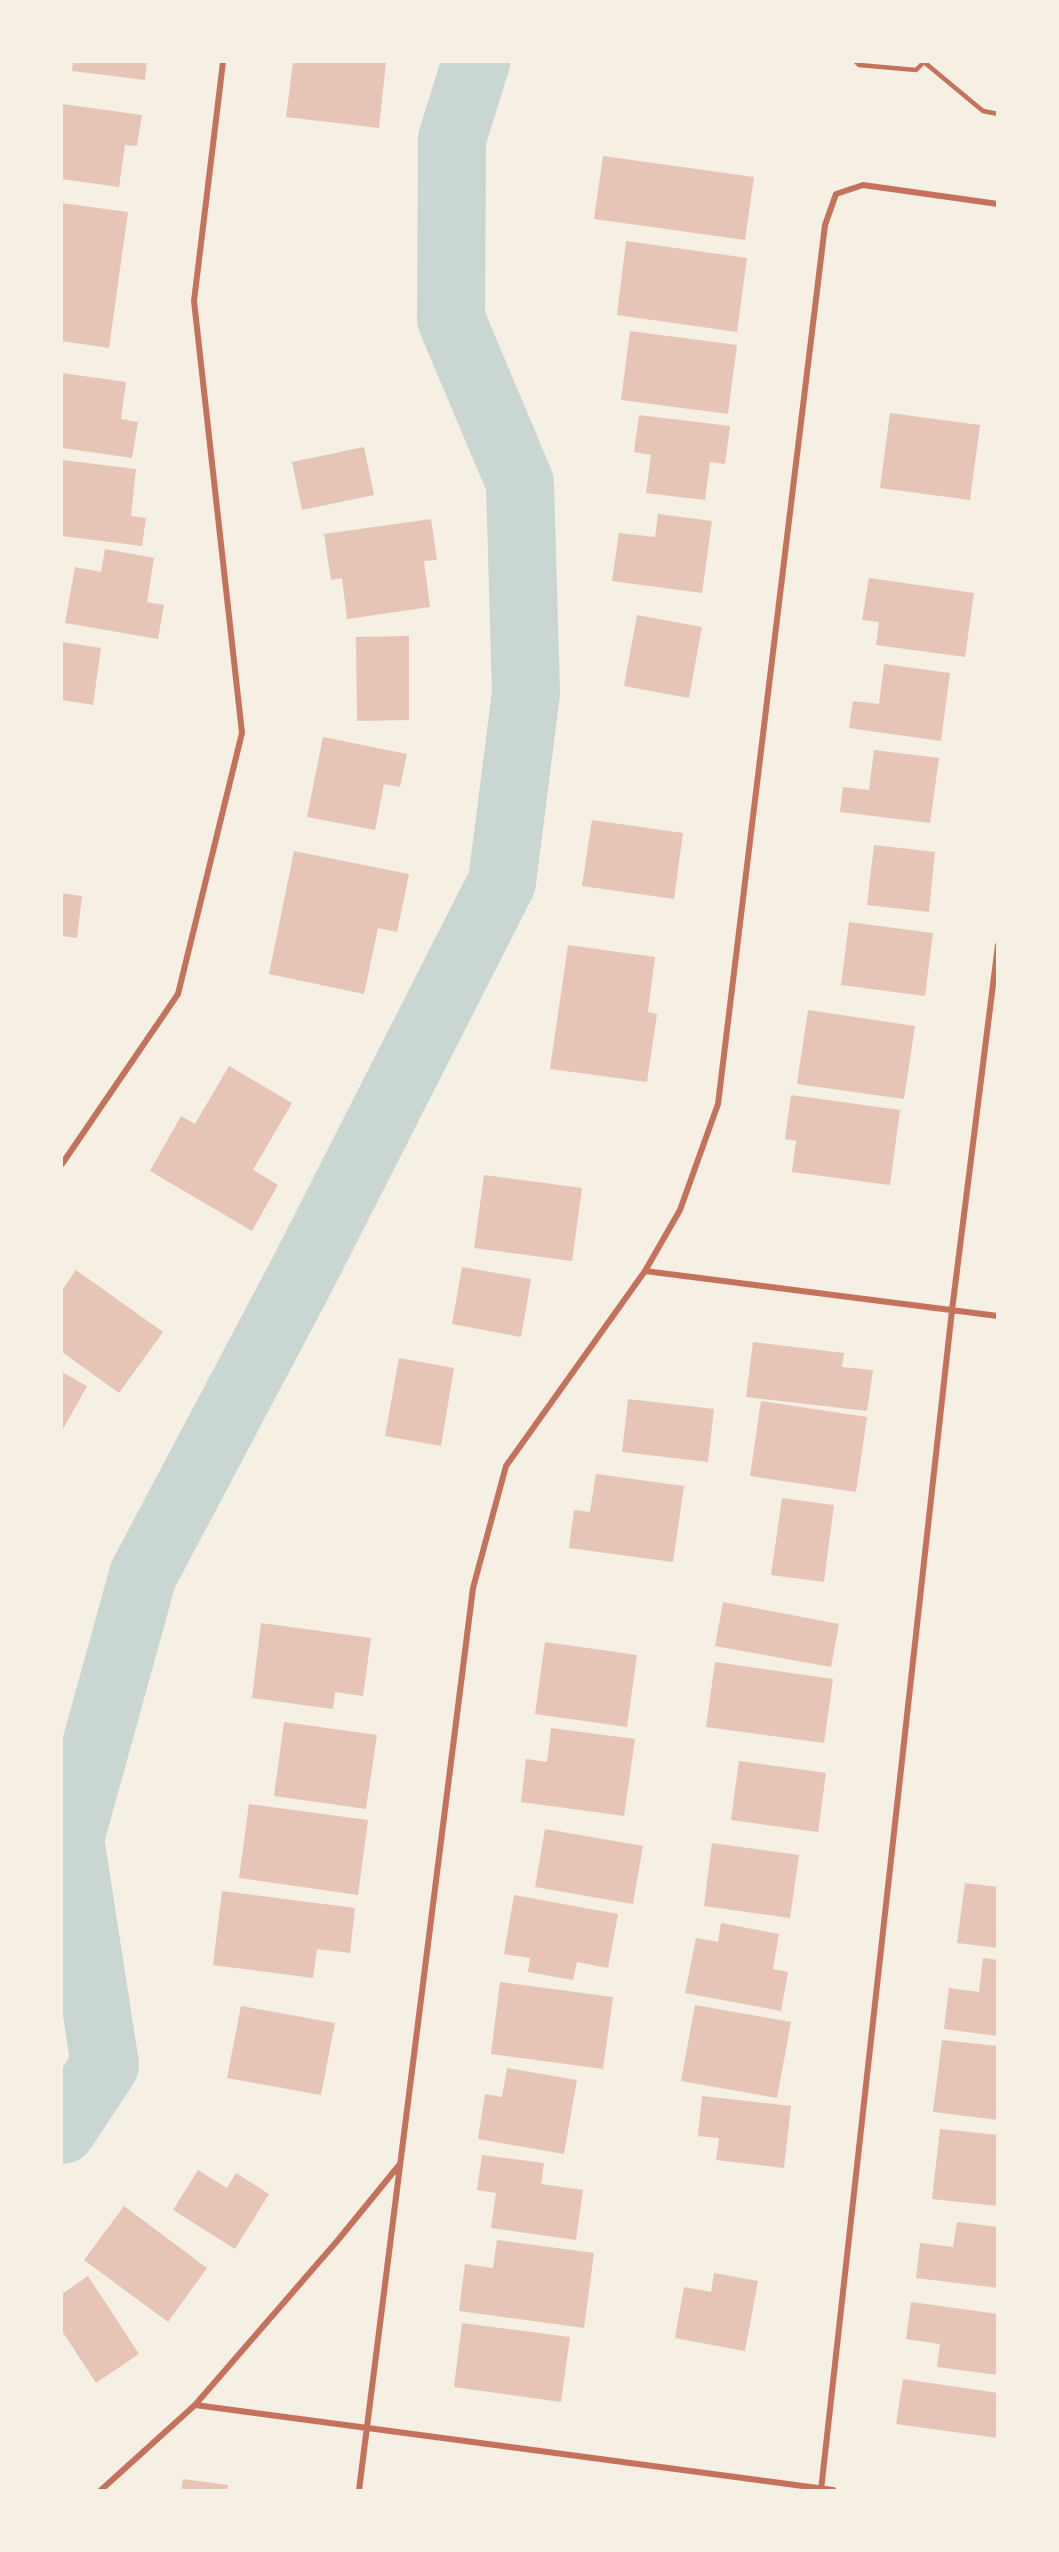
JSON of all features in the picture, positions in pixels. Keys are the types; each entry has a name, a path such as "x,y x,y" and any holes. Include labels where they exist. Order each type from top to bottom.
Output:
{"street":[{"path":"62,1164 178,994 242,733 194,301 224,62"},
{"path":"359,2490 473,1588 506,1467 645,1271 680,1210 718,1104 825,225 836,194 863,185 998,204"},
{"path":"821,2490 952,1310 998,945"},
{"path":"645,1271 998,1316"},
{"path":"101,2490 195,2405 338,2240 401,2162"},
{"path":"195,2405 833,2490"}],"lane":[{"path":"856,62 859,65 916,70 924,62 983,111 998,114"}],"building":[{"path":"73,62 147,62 145,80 72,71"},
{"path":"293,62 386,62 379,128 286,117"},
{"path":"62,104 142,115 137,146 125,145 119,187 62,179"},
{"path":"603,156 754,177 745,240 594,219"},
{"path":"62,203 128,212 109,348 62,341"},
{"path":"626,241 747,258 737,332 617,315"},
{"path":"630,331 737,345 728,414 621,400"},
{"path":"62,373 126,382 121,419 138,422 132,458 62,448"},
{"path":"890,413 980,425 970,500 880,488"},
{"path":"639,415 730,426 725,464 710,462 705,500 646,493 651,455 634,452"},
{"path":"364,447 374,495 302,510 292,462"},
{"path":"62,460 136,469 131,516 146,518 142,546 62,536"},
{"path":"658,514 712,521 702,593 612,581 619,533 655,537"},
{"path":"431,519 437,560 424,561 430,607 347,619 342,578 331,580 324,534"},
{"path":"105,549 154,558 147,602 164,605 158,639 65,623 75,567 101,572"},
{"path":"869,578 974,593 965,657 876,645 879,622 862,620"},
{"path":"637,615 702,627 689,698 624,686"},
{"path":"409,636 409,720 357,721 356,637"},
{"path":"62,642 101,648 93,705 62,700"},
{"path":"884,664 950,673 941,741 849,728 853,701 879,704"},
{"path":"323,737 407,754 400,787 384,784 375,830 307,817"},
{"path":"874,750 939,758 930,823 840,812 843,787 869,790"},
{"path":"592,820 683,833 674,899 582,886"},
{"path":"874,845 935,852 929,912 867,905"},
{"path":"294,851 409,874 397,932 378,928 364,994 269,974"},
{"path":"62,893 82,896 77,938 62,936"},
{"path":"849,922 933,933 925,996 841,985"},
{"path":"568,945 655,957 648,1012 657,1014 647,1082 550,1069"},
{"path":"808,1010 915,1026 904,1099 797,1084"},
{"path":"229,1066 292,1103 253,1170 278,1185 252,1231 150,1171 181,1116 195,1124"},
{"path":"791,1095 900,1110 890,1185 792,1172 796,1141 785,1139"},
{"path":"484,1175 582,1188 572,1261 474,1248"},
{"path":"462,1267 531,1279 521,1337 452,1324"},
{"path":"76,1270 163,1332 119,1393 62,1352 62,1290"},
{"path":"753,1342 844,1353 842,1367 873,1370 867,1411 746,1397"},
{"path":"399,1358 454,1368 441,1446 385,1436"},
{"path":"62,1372 87,1386 62,1431"},
{"path":"628,1399 714,1409 708,1462 622,1452"},
{"path":"761,1401 867,1417 856,1492 750,1476"},
{"path":"596,1474 684,1486 673,1562 569,1548 574,1510 590,1512"},
{"path":"782,1498 834,1505 824,1582 771,1575"},
{"path":"723,1602 839,1624 831,1667 715,1646"},
{"path":"261,1623 371,1638 363,1696 335,1692 333,1709 252,1698"},
{"path":"545,1642 637,1655 627,1727 535,1714"},
{"path":"715,1662 833,1679 824,1743 706,1727"},
{"path":"284,1722 377,1735 366,1809 274,1796"},
{"path":"551,1728 635,1739 624,1816 521,1802 526,1759 547,1762"},
{"path":"739,1761 826,1773 818,1832 731,1820"},
{"path":"249,1804 368,1820 358,1895 239,1878"},
{"path":"545,1829 643,1846 633,1904 535,1887"},
{"path":"712,1843 799,1855 790,1918 704,1906"},
{"path":"965,1883 998,1887 998,1948 957,1943"},
{"path":"222,1891 355,1908 350,1953 317,1949 313,1978 213,1965"},
{"path":"514,1895 618,1914 608,1968 577,1962 573,1980 528,1972 530,1958 504,1954"},
{"path":"721,1923 779,1934 773,1969 788,1972 781,2011 685,1993 696,1938 718,1942"},
{"path":"983,1958 998,1960 998,2036 944,2029 949,1988 979,1992"},
{"path":"500,1982 613,1997 603,2069 491,2054"},
{"path":"695,2005 791,2022 777,2098 681,2081"},
{"path":"241,2006 335,2023 321,2095 227,2078"},
{"path":"942,2040 998,2046 998,2120 933,2112"},
{"path":"507,2068 577,2080 564,2154 478,2139 485,2094 502,2097"},
{"path":"702,2096 791,2106 784,2168 716,2160 719,2138 698,2136"},
{"path":"940,2129 998,2135 998,2206 932,2199"},
{"path":"482,2155 544,2163 541,2184 583,2190 576,2240 491,2228 496,2193 477,2190"},
{"path":"198,2170 227,2188 236,2173 269,2194 235,2249 173,2210"},
{"path":"124,2206 207,2268 168,2322 84,2260"},
{"path":"957,2222 998,2227 998,2288 916,2278 920,2243 953,2247"},
{"path":"497,2240 594,2253 584,2328 459,2311 465,2264 493,2268"},
{"path":"714,2273 758,2281 745,2351 675,2338 684,2287 711,2292"},
{"path":"88,2276 139,2354 96,2383 62,2331 62,2294"},
{"path":"911,2302 998,2314 998,2375 937,2367 940,2344 906,2339"},
{"path":"462,2323 570,2337 561,2402 454,2387"},
{"path":"903,2379 998,2393 998,2438 896,2424"},
{"path":"183,2479 228,2485 227,2490 181,2490"}],"waterway":[{"path":"62,2130 105,2065 70,1839 143,1575 303,1273 502,882 526,693 520,483 451,319 452,139 476,62"}]}
